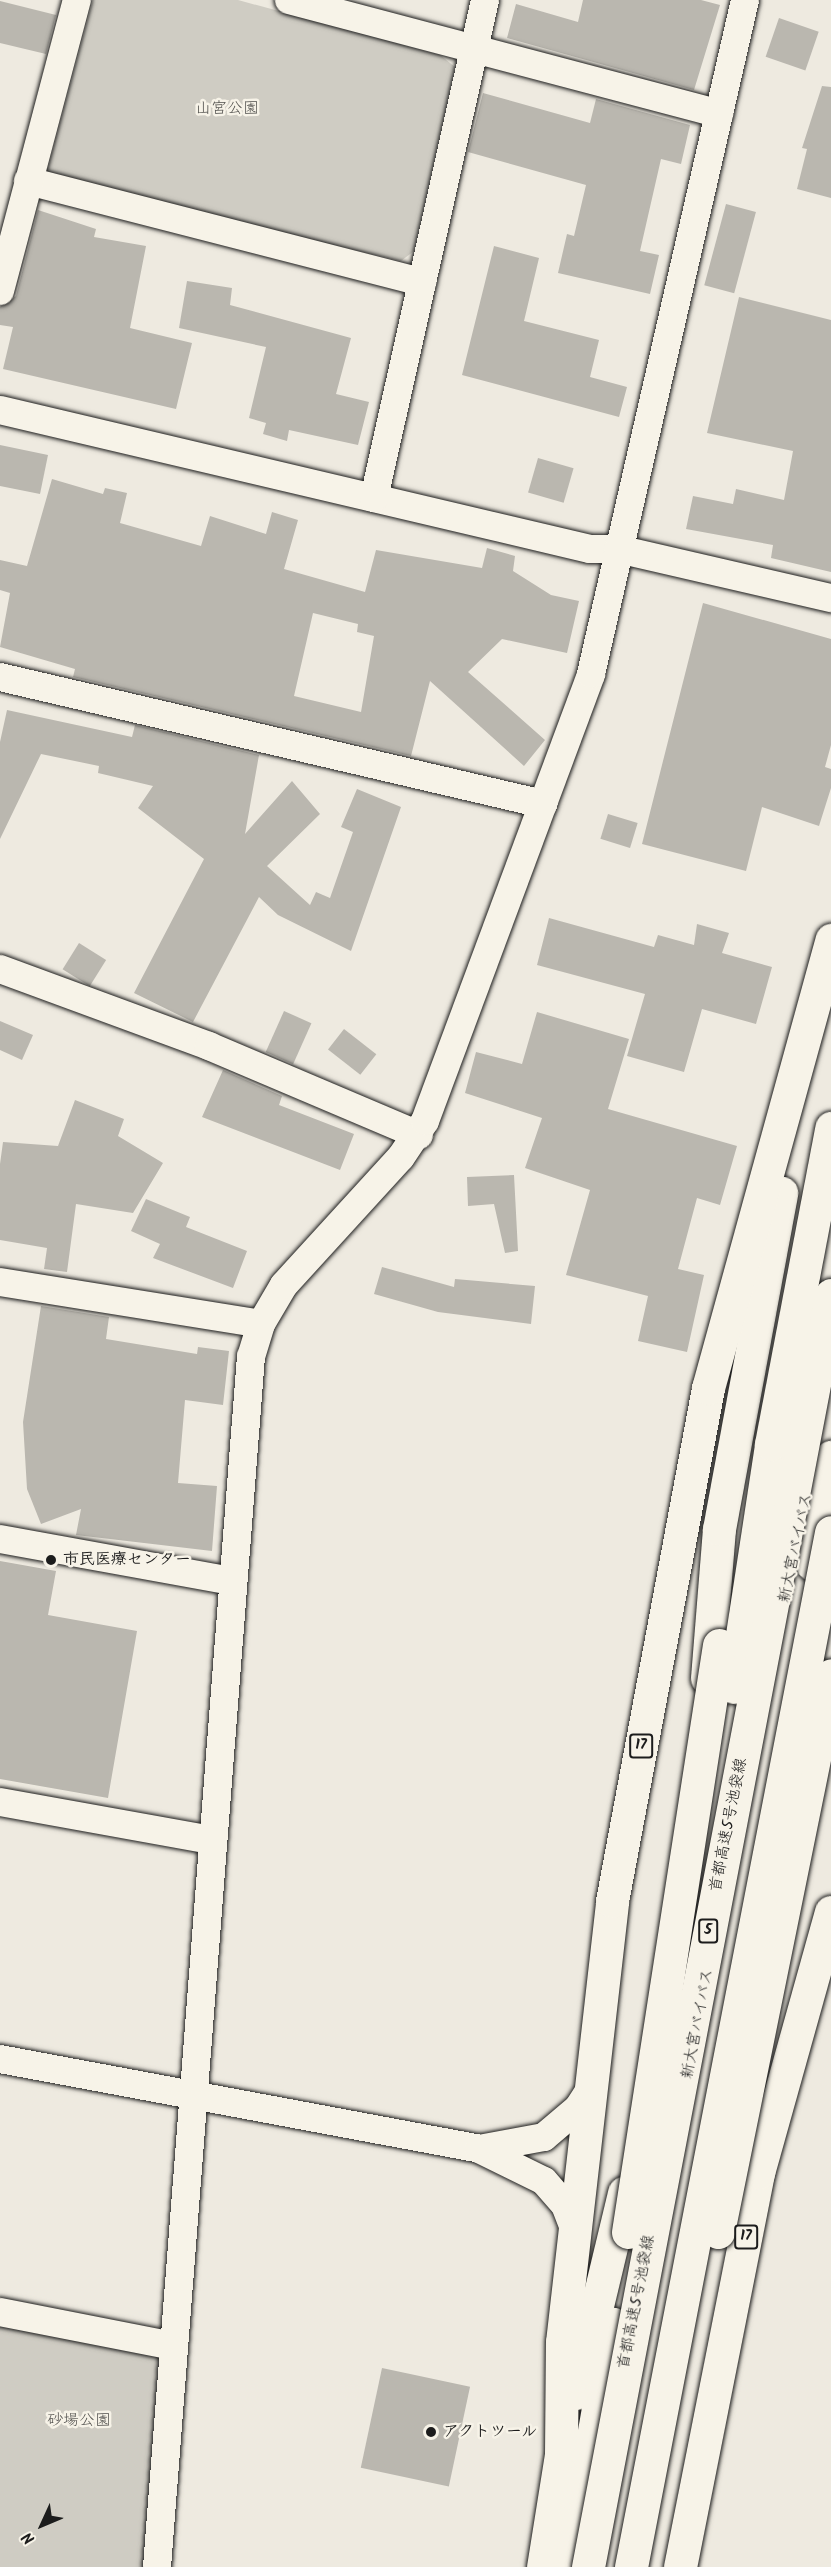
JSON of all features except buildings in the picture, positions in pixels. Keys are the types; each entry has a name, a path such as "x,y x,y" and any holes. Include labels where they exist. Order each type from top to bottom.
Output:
{"highway":[{"path":"570,2567 625,2254 704,1728 729,1531 740,1396 828,953"},
{"name":"17","path":"561,2454 562,2342 612,1901 708,1388 828,953"},
{"path":"625,2254 712,1839 771,1444 831,1128"},
{"path":"729,1531 788,1304 831,1177"},
{"name":"首都高速5号池袋線","path":"588,2567 831,1295"},
{"name":"新大宮バイパス","path":"598,2567 724,1893 831,1377"},
{"name":"新大宮バイパス","path":"623,2567 792,1683 831,1457"},
{"path":"631,2567 831,1532"},
{"path":"651,2567 831,1675"},
{"path":"758,2174 764,2068 797,1900 792,1683"},
{"path":"777,1948 831,1762"},
{"name":"17","path":"543,2567 561,2454 625,2190 677,2049 724,1893"},
{"name":"17","path":"680,2567 758,2174 824,1953 831,1912"}],"street":[{"path":"0,291 77,0"},
{"path":"290,0 719,114"},
{"path":"374,498 485,0"},
{"path":"158,2567 245,1393 261,1324 284,1285 419,1135 591,674 745,0"},
{"path":"28,181 422,282"},
{"path":"0,410 590,549 618,549 831,598"},
{"path":"0,677 543,804"},
{"path":"0,969 209,1046 419,1135"},
{"path":"0,1282 261,1324"},
{"path":"0,1539 230,1581"},
{"path":"0,1802 211,1840"},
{"path":"0,2059 479,2149 544,2181 566,2205 574,2229"},
{"path":"479,2149 544,2137 564,2123 591,2088"},
{"path":"0,2312 174,2346"}],"green space":[{"name":"山宮公園","path":"93,0 238,0 440,55 455,67 414,251 401,261 55,179 48,168"},
{"name":"砂場公園","path":"0,2323 163,2356 146,2567 0,2567"}],"place":[{"name":"市民医療センター","path":"51,1560"},
{"name":"アクトツール","path":"431,2432"}]}
